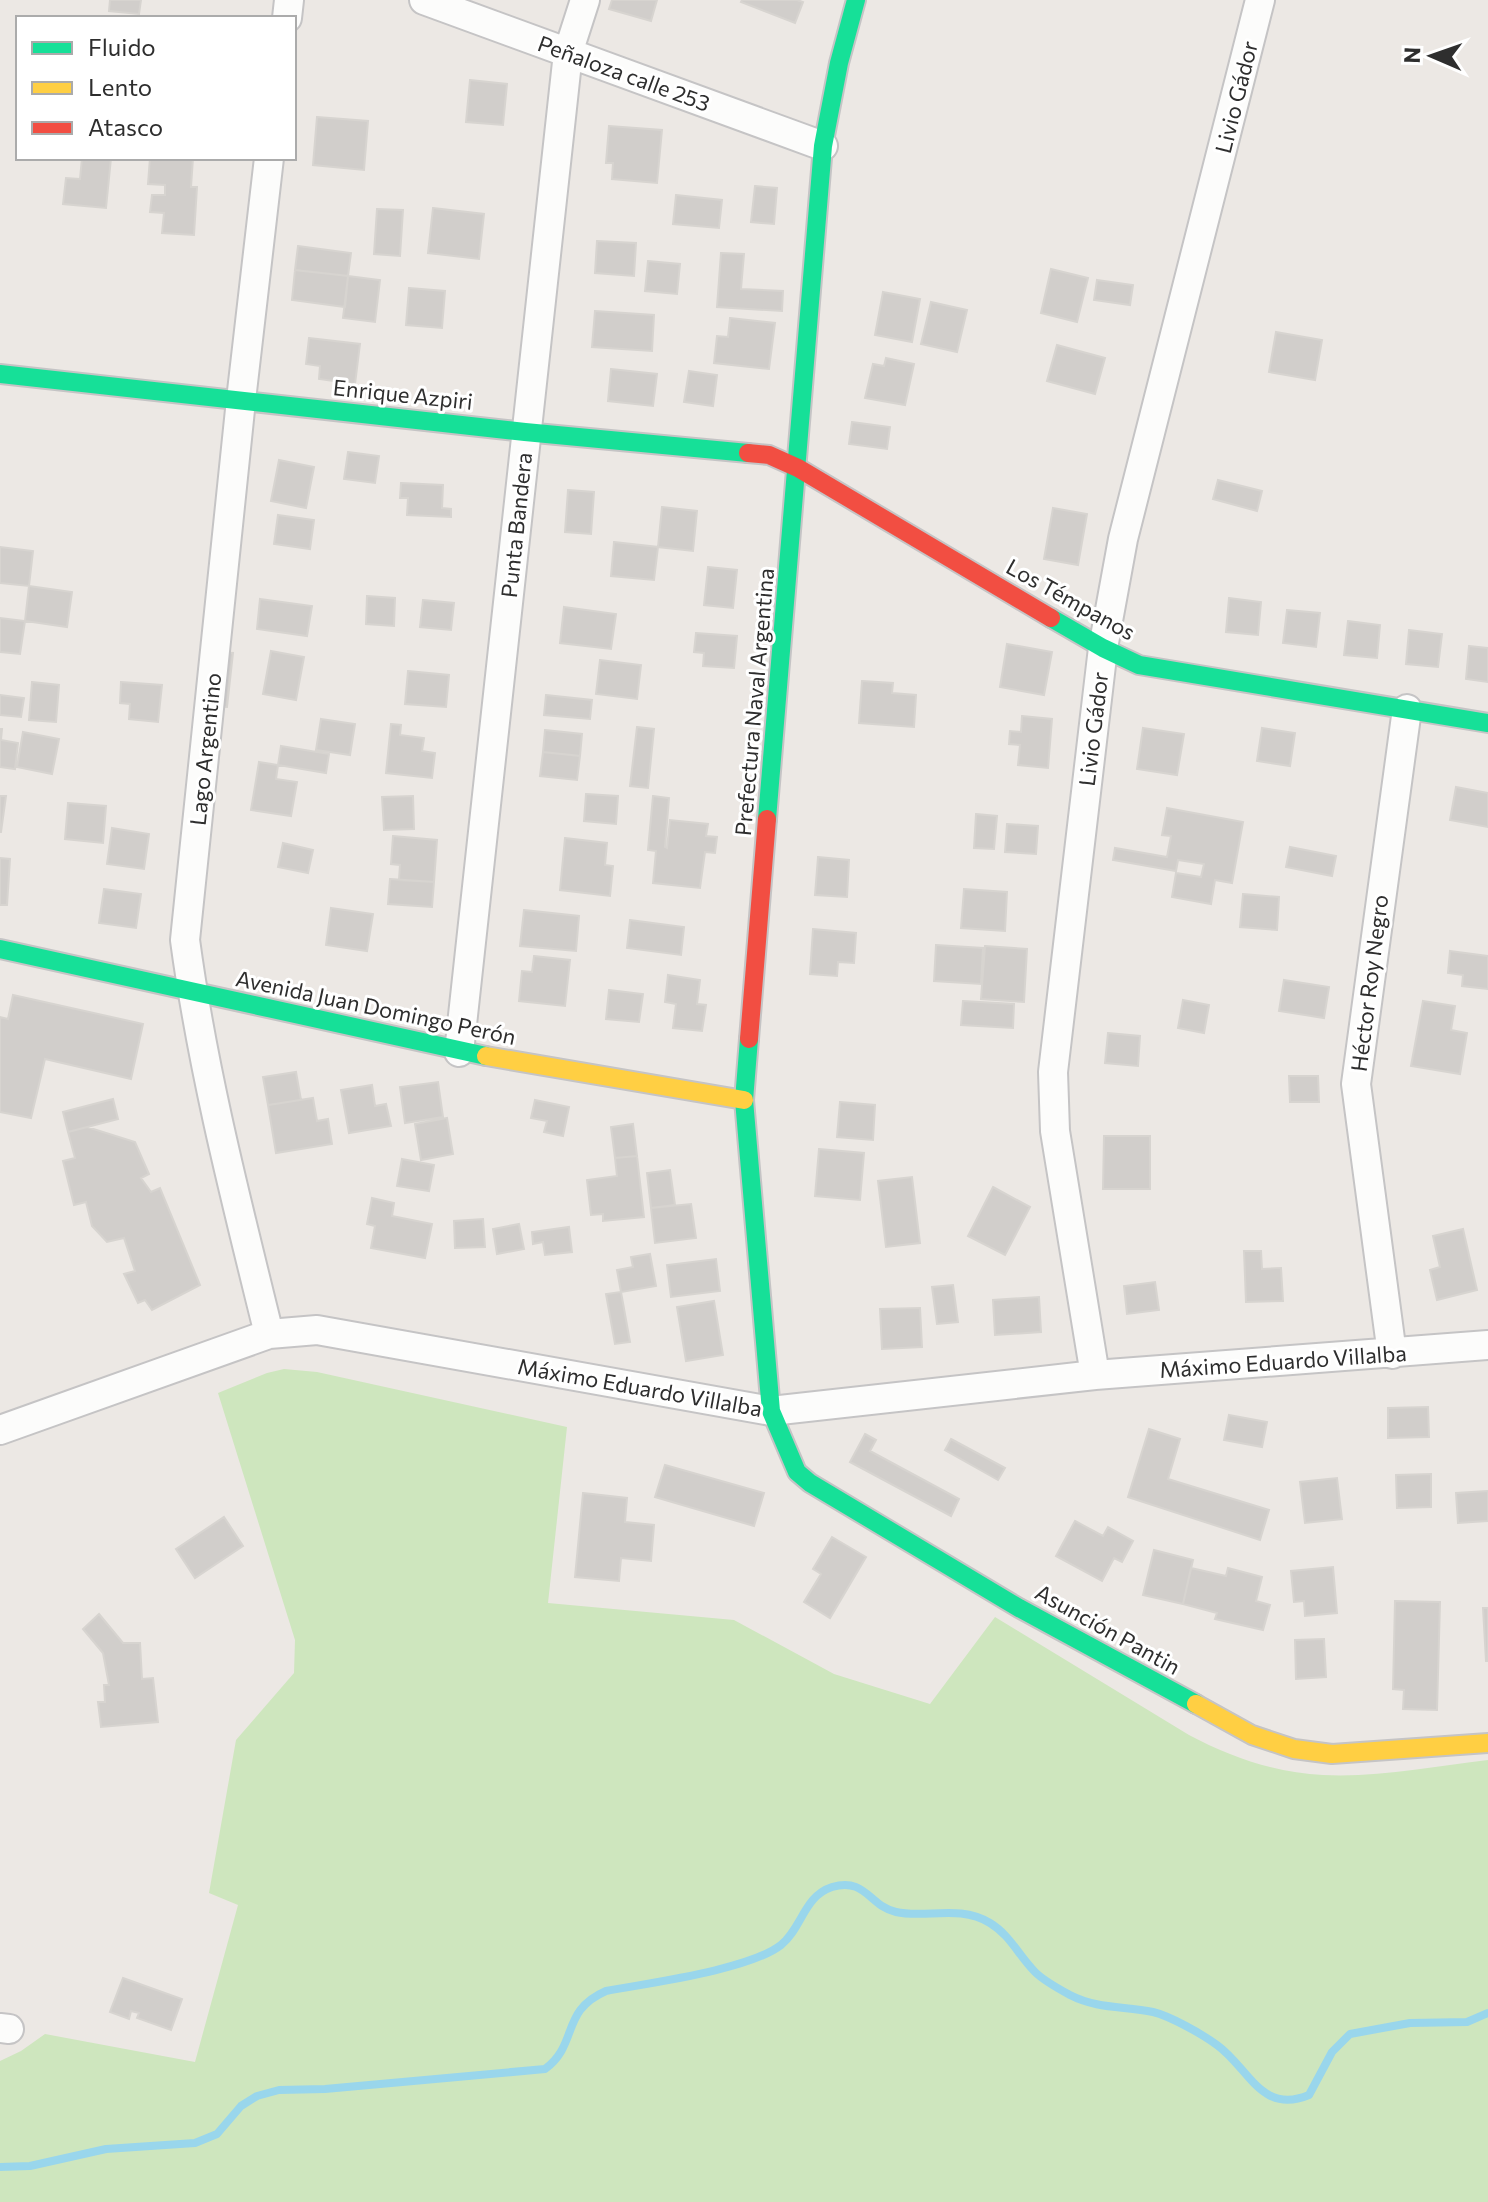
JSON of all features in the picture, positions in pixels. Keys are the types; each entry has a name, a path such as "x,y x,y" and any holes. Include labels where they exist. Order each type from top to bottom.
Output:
{"street":[{"name":"Peñaloza calle 253","path":"424,0 823,146"},
{"name":"Punta Bandera","path":"459,1052 568,53 585,0"},
{"name":"Prefectura Naval Argentina","path":"771,1411 744,1100 823,146 839,63 856,0"},
{"name":"Livio Gádor","path":"1095,1375 1055,1131 1053,1072 1103,648 1123,539 1260,0"},
{"name":"Lago Argentino","path":"269,160 185,940 192,993 231,1177 269,1334"},
{"name":"Enrique Azpiri","path":"0,374 525,432 769,455 798,468"},
{"name":"Los Témpanos","path":"798,468 1103,648 1139,665 1488,723"},
{"name":"Héctor Roy Negro","path":"1392,1354 1356,1084 1407,709"},
{"name":"Avenida Juan Domingo Perón","path":"0,949 459,1052 744,1100"},
{"name":"Máximo Eduardo Villalba","path":"0,1430 269,1334 317,1330 771,1411 1095,1375 1488,1345"},
{"name":"Asunción Pantin","path":"771,1411 797,1472 810,1483 1019,1608 1252,1735 1294,1749 1332,1754 1488,1743"}],"green space":[{"path":"284,1369 317,1372 567,1427 548,1603 734,1620 834,1674 930,1704 995,1617 1189,1735 1254,1762 1305,1774 1343,1775 1488,1760 1488,2202 0,2202 0,2061 45,2034 195,2062 238,1905 209,1893 236,1740 294,1673 295,1640 218,1393"}],"building":[{"path":"110,0 141,0 139,14 109,11"},
{"path":"612,0 657,0 651,21 609,9"},
{"path":"742,0 797,0 803,2 795,23"},
{"path":"470,80 507,84 503,125 466,122"},
{"path":"317,117 368,121 364,170 313,165"},
{"path":"609,126 662,130 657,183 612,179 613,163 606,163"},
{"path":"82,160 111,160 106,208 63,204 66,178 80,179"},
{"path":"150,160 193,160 191,187 197,187 194,235 162,233 164,213 150,212 152,195 165,195 165,185 148,184"},
{"path":"755,186 777,188 774,224 751,222"},
{"path":"676,195 722,200 719,228 673,224"},
{"path":"433,208 484,214 479,259 428,253"},
{"path":"377,209 403,210 400,256 374,254"},
{"path":"597,241 636,243 634,276 595,273"},
{"path":"298,246 351,253 348,276 295,270"},
{"path":"721,253 744,254 741,289 783,291 782,311 717,307"},
{"path":"648,261 680,264 677,294 645,291"},
{"path":"1051,269 1088,278 1077,322 1041,313"},
{"path":"295,270 348,276 345,307 292,300"},
{"path":"348,276 380,280 375,322 343,318"},
{"path":"1097,280 1133,285 1130,305 1094,300"},
{"path":"409,288 445,291 442,328 406,325"},
{"path":"883,292 920,299 912,342 875,335"},
{"path":"931,302 967,310 957,352 921,344"},
{"path":"595,311 654,315 652,351 592,347"},
{"path":"730,318 775,323 769,369 714,363 717,336 728,337"},
{"path":"1276,332 1322,340 1315,380 1269,372"},
{"path":"309,338 360,344 355,384 319,379 320,366 306,364"},
{"path":"1057,345 1105,358 1095,394 1047,381"},
{"path":"886,358 914,364 905,405 865,398 873,364 884,366"},
{"path":"611,369 657,374 653,406 608,401"},
{"path":"689,371 717,375 713,406 684,402"},
{"path":"852,422 890,427 887,449 849,444"},
{"path":"348,452 379,456 375,483 344,479"},
{"path":"279,460 314,467 306,508 271,501"},
{"path":"1218,480 1262,491 1257,511 1213,499"},
{"path":"401,483 443,485 442,508 451,509 451,517 407,515 408,498 400,498"},
{"path":"568,490 594,492 591,534 565,532"},
{"path":"662,507 697,511 693,551 658,547"},
{"path":"1053,508 1087,514 1078,565 1044,559"},
{"path":"278,515 314,520 310,549 274,544"},
{"path":"614,542 658,547 654,580 611,576"},
{"path":"0,547 33,551 29,586 0,583"},
{"path":"708,567 737,570 733,608 704,605"},
{"path":"29,586 72,592 67,627 25,621"},
{"path":"367,596 395,598 394,626 366,624"},
{"path":"1229,598 1261,602 1258,635 1226,632"},
{"path":"260,599 312,606 307,636 257,629"},
{"path":"423,600 454,603 451,630 420,627"},
{"path":"564,607 616,614 611,649 560,643"},
{"path":"1287,610 1320,613 1316,647 1283,643"},
{"path":"0,618 25,621 20,654 0,652"},
{"path":"1348,621 1380,625 1377,658 1344,655"},
{"path":"1409,630 1442,634 1438,667 1406,664"},
{"path":"696,633 737,636 734,668 703,666 704,653 694,652"},
{"path":"1007,644 1052,652 1044,695 1000,687"},
{"path":"1469,646 1488,648 1488,682 1466,679"},
{"path":"271,651 304,657 296,700 263,694"},
{"path":"218,652 233,653 227,707 212,706"},
{"path":"600,660 641,665 637,699 596,694"},
{"path":"408,671 449,675 446,707 405,704"},
{"path":"862,681 893,683 892,693 916,695 914,727 859,723"},
{"path":"32,682 59,685 56,722 29,720"},
{"path":"121,682 162,685 158,722 129,719 130,704 120,703"},
{"path":"0,695 24,698 21,717 0,715"},
{"path":"546,695 592,700 590,719 544,715"},
{"path":"1022,716 1052,719 1048,768 1018,765 1020,745 1009,744 1010,731 1021,732"},
{"path":"321,719 355,724 350,755 316,750"},
{"path":"391,724 401,725 400,735 424,738 422,751 435,753 432,778 386,773"},
{"path":"637,727 654,729 648,788 630,786"},
{"path":"1143,728 1184,734 1177,775 1137,769"},
{"path":"1262,728 1295,733 1290,766 1257,761"},
{"path":"0,729 1,740 18,743 15,769 0,767"},
{"path":"545,730 582,734 580,756 543,752"},
{"path":"23,732 59,739 52,774 17,767"},
{"path":"281,746 329,754 326,773 278,765"},
{"path":"543,752 580,756 577,780 540,776"},
{"path":"259,762 278,765 276,779 297,782 291,816 251,810"},
{"path":"1456,787 1488,793 1488,827 1450,820"},
{"path":"586,794 618,796 616,824 584,821"},
{"path":"0,796 6,796 1,832 0,832"},
{"path":"413,796 414,829 384,830 382,797"},
{"path":"653,796 669,798 665,847 670,820 708,824 706,836 717,837 715,853 705,852 700,888 653,883 656,851 648,850"},
{"path":"68,803 106,806 103,843 65,839"},
{"path":"1167,808 1243,822 1232,883 1215,880 1211,904 1172,897 1176,873 1201,877 1204,864 1178,860 1176,871 1113,860 1115,848 1167,857 1171,836 1162,835"},
{"path":"976,814 997,816 994,849 974,848"},
{"path":"1007,824 1038,826 1036,854 1005,852"},
{"path":"112,828 149,834 144,869 107,864"},
{"path":"393,836 437,840 434,882 399,880 400,865 391,864"},
{"path":"565,838 607,843 605,865 613,866 610,896 560,890"},
{"path":"283,843 313,850 308,873 278,867"},
{"path":"1290,847 1336,856 1332,876 1286,867"},
{"path":"818,857 849,860 847,897 815,895"},
{"path":"0,858 10,859 7,905 0,905"},
{"path":"390,879 434,882 432,907 388,904"},
{"path":"104,889 141,894 136,928 99,923"},
{"path":"964,889 1007,892 1005,931 961,928"},
{"path":"1243,894 1279,897 1277,930 1240,927"},
{"path":"331,908 373,914 367,951 326,945"},
{"path":"524,910 579,916 576,951 520,946"},
{"path":"630,920 684,927 681,955 627,948"},
{"path":"813,929 856,933 854,963 838,962 837,976 810,974"},
{"path":"936,945 983,948 981,984 934,981"},
{"path":"985,946 1027,949 1024,1002 981,999"},
{"path":"1450,951 1488,956 1488,989 1462,986 1463,975 1448,973"},
{"path":"534,956 570,960 565,1006 519,1001 522,971 532,972"},
{"path":"668,975 700,980 697,1004 706,1005 702,1031 673,1028 676,1004 665,1002"},
{"path":"1284,980 1329,987 1324,1018 1279,1011"},
{"path":"609,990 643,994 639,1022 606,1019"},
{"path":"13,995 143,1024 131,1079 45,1059 31,1118 0,1112 0,1017 8,1019"},
{"path":"1183,1000 1209,1005 1204,1033 1178,1028"},
{"path":"963,1001 1014,1004 1013,1028 961,1025"},
{"path":"1423,1001 1455,1006 1451,1030 1467,1033 1460,1074 1411,1066"},
{"path":"1108,1033 1140,1036 1138,1066 1105,1063"},
{"path":"296,1072 301,1100 268,1105 263,1077"},
{"path":"1289,1076 1318,1076 1319,1102 1290,1102"},
{"path":"438,1082 443,1117 405,1123 400,1087"},
{"path":"372,1085 375,1106 386,1104 391,1126 349,1133 341,1090"},
{"path":"313,1098 317,1121 328,1119 332,1144 276,1153 268,1105"},
{"path":"113,1099 118,1119 68,1132 63,1112"},
{"path":"535,1100 569,1107 563,1136 544,1132 547,1121 531,1118"},
{"path":"840,1102 875,1105 873,1140 837,1137"},
{"path":"447,1118 453,1154 421,1160 415,1124"},
{"path":"633,1124 637,1156 615,1158 611,1127"},
{"path":"87,1127 135,1142 149,1174 141,1178 151,1192 160,1188 200,1285 152,1310 145,1300 138,1303 124,1274 135,1271 124,1238 107,1242 92,1226 86,1202 74,1205 63,1161 75,1158 68,1132"},
{"path":"1104,1136 1150,1136 1150,1189 1103,1189"},
{"path":"819,1149 864,1153 860,1200 815,1196"},
{"path":"637,1156 644,1217 603,1221 603,1214 591,1215 587,1180 617,1176 615,1158"},
{"path":"402,1159 434,1165 429,1191 397,1186"},
{"path":"670,1170 675,1205 651,1208 647,1173"},
{"path":"912,1177 920,1243 886,1247 878,1181"},
{"path":"993,1187 1030,1207 1005,1255 968,1236"},
{"path":"372,1198 394,1203 392,1216 432,1224 425,1258 371,1248 375,1226 367,1224"},
{"path":"691,1204 696,1238 655,1243 651,1208"},
{"path":"483,1219 485,1247 455,1248 454,1221"},
{"path":"519,1224 524,1249 497,1254 493,1229"},
{"path":"569,1227 572,1252 545,1255 543,1242 533,1244 532,1232"},
{"path":"1463,1229 1477,1290 1437,1300 1430,1270 1440,1267 1433,1236"},
{"path":"1244,1251 1261,1251 1262,1269 1281,1268 1283,1301 1246,1302"},
{"path":"650,1254 656,1286 621,1292 617,1270 633,1267 631,1257"},
{"path":"716,1259 720,1291 671,1297 667,1265"},
{"path":"1155,1282 1159,1310 1127,1314 1124,1286"},
{"path":"953,1285 958,1322 937,1324 932,1287"},
{"path":"621,1292 630,1342 615,1344 606,1294"},
{"path":"1039,1297 1041,1332 995,1335 993,1300"},
{"path":"714,1301 723,1355 686,1361 677,1307"},
{"path":"920,1308 922,1347 882,1349 880,1309"},
{"path":"1428,1407 1429,1437 1388,1438 1388,1408"},
{"path":"1229,1415 1267,1422 1262,1447 1224,1440"},
{"path":"1149,1429 1180,1439 1168,1479 1269,1510 1260,1540 1128,1497"},
{"path":"865,1434 876,1440 870,1451 959,1499 951,1516 850,1462"},
{"path":"951,1439 1005,1468 998,1480 945,1450"},
{"path":"665,1465 764,1493 754,1526 655,1497"},
{"path":"1431,1474 1431,1507 1397,1508 1396,1475"},
{"path":"1337,1478 1342,1519 1305,1523 1300,1482"},
{"path":"1488,1491 1488,1521 1458,1523 1456,1493"},
{"path":"583,1493 627,1498 625,1522 654,1525 651,1561 621,1558 619,1581 575,1577"},
{"path":"224,1517 243,1546 195,1578 176,1549"},
{"path":"1075,1521 1103,1536 1108,1527 1133,1541 1122,1562 1114,1558 1102,1581 1056,1556"},
{"path":"832,1537 866,1557 830,1618 804,1602 821,1574 813,1569"},
{"path":"1154,1550 1193,1560 1183,1604 1143,1595"},
{"path":"1333,1567 1337,1613 1305,1616 1304,1601 1294,1602 1291,1571"},
{"path":"1191,1568 1226,1576 1228,1568 1262,1577 1256,1601 1270,1605 1263,1630 1215,1619 1217,1613 1183,1604"},
{"path":"1395,1601 1440,1602 1437,1710 1403,1709 1404,1690 1393,1689"},
{"path":"1483,1608 1488,1608 1488,1661 1486,1661"},
{"path":"99,1614 123,1643 140,1643 142,1679 153,1678 158,1722 101,1727 98,1702 105,1702 104,1685 109,1685 103,1653 83,1629"},
{"path":"1324,1639 1326,1677 1296,1679 1295,1640"},
{"path":"123,1978 182,1999 171,2030 137,2018 139,2013 131,2011 129,2019 110,2012"}],"waterway":[{"path":"0,2167 30,2166 106,2149 195,2143 217,2134 241,2106 257,2096 279,2090 325,2089 545,2069 562,2049 575,2018 592,1999 606,1991 723,1968 766,1954 788,1938 815,1897 832,1887 843,1885 860,1889 879,1904 896,1912 954,1913 978,1917 1003,1933 1035,1972 1052,1985 1090,2003 1153,2012 1177,2021 1217,2045 1257,2086 1279,2099 1293,2100 1309,2095 1332,2052 1350,2034 1410,2023 1467,2022 1488,2013"}],"traffic: fast":[{"path":"767,819 823,146 839,63 856,0"},
{"path":"0,374 525,432 748,453"},
{"path":"1051,618 1139,665 1488,723"},
{"path":"0,949 486,1056"},
{"path":"749,1039 744,1100 771,1411 797,1472 810,1483 1019,1608 1196,1704"}],"traffic: slow":[{"path":"486,1056 744,1100"},
{"path":"1196,1704 1252,1735 1294,1749 1332,1754 1488,1743"}],"traffic: jam":[{"path":"748,453 769,455 798,468 1051,618"},
{"path":"749,1039 767,819"}]}
